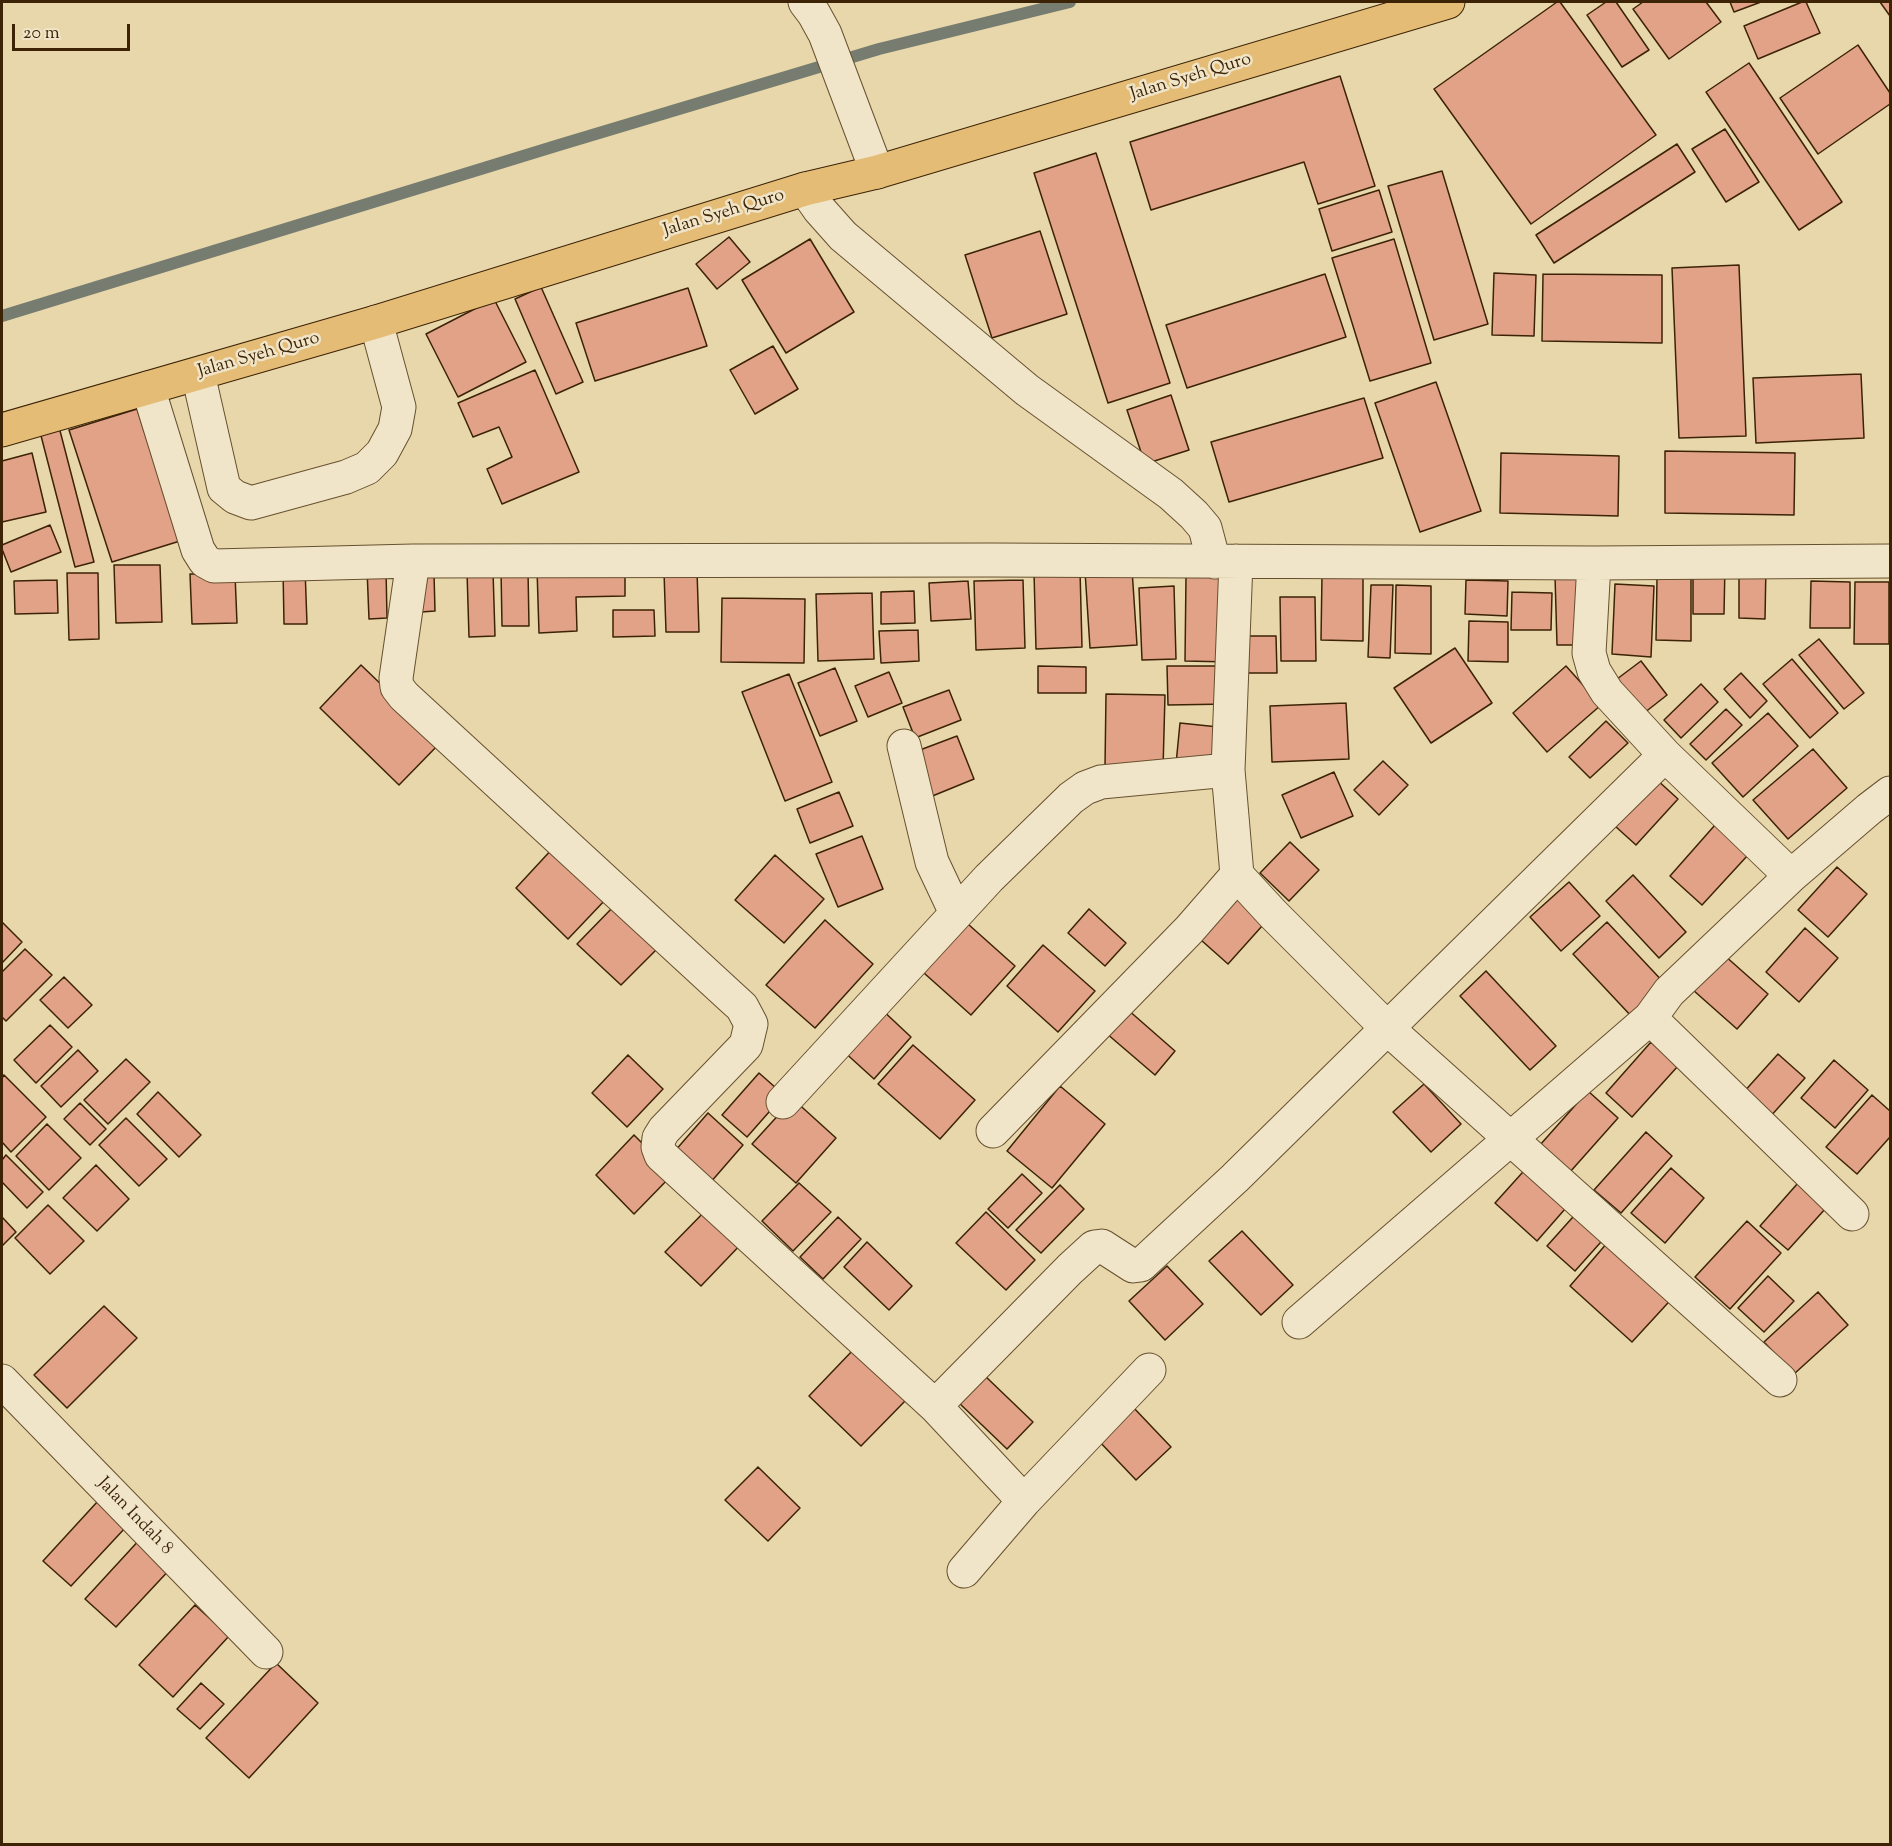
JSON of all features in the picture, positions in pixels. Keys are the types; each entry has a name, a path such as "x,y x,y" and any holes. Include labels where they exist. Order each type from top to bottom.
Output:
{"main road":[{"name":"Jalan Syeh Quro","path":"2,430 376,322 806,189 877,172 1448,2"}],"street":[{"path":"805,2 825,34 877,172"},
{"path":"806,189 819,209 843,236 1027,390 1171,494 1205,528 1225,562 1228,770 1237,875 1388,1029 1780,1380"},
{"path":"198,374 224,488 235,497 251,503 346,477 368,468 382,453 395,429 399,406 376,322"},
{"path":"148,388 198,550 205,561 214,566 413,561 1594,563 1890,561"},
{"path":"413,561 397,687 404,696 732,997 742,1007 751,1024 746,1045 664,1130 659,1138 658,1147 661,1155 935,1406 1024,1501"},
{"path":"1594,563 1589,653 1594,670 1607,692 1665,755 1791,876"},
{"path":"904,746 932,862 956,913"},
{"path":"935,1406 1094,1247 1102,1246 1133,1266 1141,1265 1235,1178 1665,755"},
{"path":"783,1102 956,913 1071,798 1085,788 1101,782 1228,770"},
{"path":"1299,1322 1650,1018 1669,992 1791,876 1890,793"},
{"path":"993,1131 1189,930 1237,875"},
{"path":"1650,1018 1852,1214"},
{"path":"964,1571 1024,1501 1149,1370"},
{"name":"Jalan Indah 8","path":"2,1381 266,1652"}],"building":[{"path":"1560,2 1656,135 1531,224 1434,89"},
{"path":"1606,2 1616,2 1649,50 1622,67 1587,15"},
{"path":"1643,2 1706,2 1721,22 1669,59 1633,9"},
{"path":"1730,2 1761,2 1734,12"},
{"path":"1806,2 1820,33 1758,59 1744,26"},
{"path":"1880,2 1890,2 1890,16"},
{"path":"1858,45 1890,93 1890,104 1818,154 1780,98"},
{"path":"1749,63 1842,202 1799,230 1706,92"},
{"path":"1340,76 1375,186 1318,204 1304,162 1151,210 1130,142"},
{"path":"1725,129 1759,182 1726,202 1692,149"},
{"path":"1677,144 1695,172 1554,263 1536,235"},
{"path":"1096,153 1170,383 1108,403 1034,173"},
{"path":"1442,171 1488,324 1434,340 1388,186"},
{"path":"1379,190 1392,232 1332,251 1319,209"},
{"path":"1040,231 1067,314 992,338 965,255"},
{"path":"729,237 750,262 717,289 696,264"},
{"path":"810,239 854,312 786,353 742,280"},
{"path":"1394,239 1431,363 1370,381 1332,258"},
{"path":"1739,265 1746,436 1679,438 1672,268"},
{"path":"1494,273 1536,275 1534,336 1492,335"},
{"path":"1325,274 1346,337 1187,388 1166,325"},
{"path":"1543,274 1662,275 1662,343 1542,341"},
{"path":"541,287 583,382 556,394 515,299"},
{"path":"688,288 707,346 595,381 576,323"},
{"path":"494,299 526,362 458,397 426,334"},
{"path":"773,346 798,389 755,414 730,370"},
{"path":"535,370 579,472 502,504 487,469 512,457 499,427 473,437 458,403"},
{"path":"1861,374 1864,438 1756,443 1753,378"},
{"path":"1436,382 1481,511 1420,532 1375,403"},
{"path":"1171,395 1189,450 1145,464 1127,410"},
{"path":"1364,398 1383,458 1229,502 1211,442"},
{"path":"137,409 180,541 112,562 69,430"},
{"path":"58,423 94,562 75,567 39,428"},
{"path":"1665,451 1795,453 1794,515 1665,513"},
{"path":"32,453 46,512 2,522 2,461"},
{"path":"1501,453 1619,456 1618,516 1500,513"},
{"path":"50,525 61,552 11,572 2,545"},
{"path":"1693,564 1725,565 1724,614 1693,614"},
{"path":"114,565 160,565 162,622 116,623"},
{"path":"1739,565 1766,565 1765,619 1739,618"},
{"path":"625,567 625,596 576,597 577,631 539,633 537,569"},
{"path":"305,568 307,624 284,624 283,569"},
{"path":"367,569 386,569 387,618 369,619"},
{"path":"1132,569 1137,645 1090,648 1085,571"},
{"path":"501,570 528,570 529,626 502,626"},
{"path":"1080,570 1082,647 1036,649 1034,572"},
{"path":"493,571 495,636 469,637 467,572"},
{"path":"697,571 699,632 666,632 664,572"},
{"path":"67,573 98,573 99,639 69,640"},
{"path":"190,574 235,574 237,623 192,624"},
{"path":"419,574 434,574 435,611 421,612"},
{"path":"1322,575 1363,575 1363,641 1321,640"},
{"path":"1186,576 1230,576 1230,662 1185,661"},
{"path":"1555,576 1588,576 1589,645 1557,645"},
{"path":"1657,578 1691,578 1691,641 1656,640"},
{"path":"57,580 58,613 15,614 14,581"},
{"path":"1023,580 1025,648 976,650 974,581"},
{"path":"1466,580 1508,581 1507,616 1465,614"},
{"path":"968,581 971,619 931,621 929,583"},
{"path":"1811,581 1850,582 1850,628 1810,628"},
{"path":"1855,582 1889,582 1889,644 1854,644"},
{"path":"1615,584 1654,586 1651,657 1612,654"},
{"path":"1371,585 1393,585 1390,658 1368,657"},
{"path":"1396,585 1431,586 1431,654 1395,653"},
{"path":"1174,586 1176,659 1142,660 1139,588"},
{"path":"914,591 915,623 881,624 881,592"},
{"path":"1512,592 1552,593 1551,630 1511,630"},
{"path":"872,593 874,659 818,661 816,594"},
{"path":"1280,597 1315,597 1316,661 1281,661"},
{"path":"722,598 805,599 804,663 721,662"},
{"path":"613,610 654,610 655,636 613,637"},
{"path":"1469,621 1508,622 1508,662 1468,661"},
{"path":"918,630 919,661 881,663 879,631"},
{"path":"1239,636 1276,636 1277,673 1240,673"},
{"path":"1819,639 1864,693 1844,709 1799,655"},
{"path":"1455,648 1492,703 1431,743 1394,688"},
{"path":"1792,659 1838,713 1810,738 1763,684"},
{"path":"1641,661 1667,695 1639,717 1613,682"},
{"path":"361,665 441,742 399,785 320,708"},
{"path":"1038,666 1086,667 1086,693 1038,693"},
{"path":"1167,666 1228,666 1229,704 1168,705"},
{"path":"1566,666 1601,705 1547,752 1513,713"},
{"path":"835,668 857,721 820,736 798,683"},
{"path":"889,672 902,703 868,717 855,686"},
{"path":"1741,673 1767,701 1750,718 1724,689"},
{"path":"789,674 832,782 785,801 742,692"},
{"path":"1701,684 1718,702 1681,738 1664,720"},
{"path":"949,690 961,720 915,738 903,707"},
{"path":"1106,694 1165,695 1163,769 1105,767"},
{"path":"1346,703 1349,759 1272,762 1270,706"},
{"path":"1726,709 1742,725 1706,760 1690,744"},
{"path":"1768,713 1798,746 1743,797 1712,763"},
{"path":"1606,721 1628,743 1590,778 1569,757"},
{"path":"1180,723 1228,728 1223,770 1176,764"},
{"path":"957,736 974,779 930,797 912,753"},
{"path":"1813,749 1847,788 1788,839 1753,800"},
{"path":"1383,761 1408,785 1379,815 1354,790"},
{"path":"1334,772 1353,816 1301,838 1282,795"},
{"path":"1656,779 1678,799 1636,845 1615,826"},
{"path":"839,792 853,826 810,843 797,809"},
{"path":"1715,825 1748,855 1702,905 1670,876"},
{"path":"862,836 883,889 838,907 816,854"},
{"path":"1290,842 1319,870 1289,901 1260,873"},
{"path":"554,847 607,898 568,939 516,888"},
{"path":"775,855 824,899 784,943 735,900"},
{"path":"1837,867 1867,894 1828,937 1798,910"},
{"path":"1633,875 1686,932 1659,958 1606,901"},
{"path":"1569,882 1600,916 1561,951 1530,917"},
{"path":"1235,884 1271,916 1228,964 1192,932"},
{"path":"616,904 660,946 621,985 577,944"},
{"path":"1089,909 1126,943 1105,966 1068,933"},
{"path":"959,916 1015,966 971,1015 915,965"},
{"path":"825,920 873,964 815,1028 766,985"},
{"path":"2,922 22,942 2,963"},
{"path":"1607,922 1667,986 1633,1018 1573,954"},
{"path":"1805,928 1838,958 1799,1002 1766,972"},
{"path":"1043,945 1095,991 1058,1032 1007,986"},
{"path":"25,949 52,975 6,1021 2,1017 2,972"},
{"path":"1724,955 1768,994 1737,1029 1693,990"},
{"path":"1486,971 1556,1046 1530,1070 1460,996"},
{"path":"64,977 92,1005 68,1028 40,1000"},
{"path":"879,1007 911,1037 874,1079 841,1049"},
{"path":"1127,1009 1175,1051 1155,1075 1106,1033"},
{"path":"50,1025 72,1047 36,1083 14,1060"},
{"path":"1651,1042 1678,1066 1632,1117 1606,1093"},
{"path":"913,1045 975,1100 940,1139 878,1084"},
{"path":"78,1050 98,1071 61,1107 41,1086"},
{"path":"1778,1054 1805,1078 1769,1118 1742,1094"},
{"path":"628,1055 663,1089 627,1127 592,1093"},
{"path":"126,1059 150,1082 108,1124 84,1100"},
{"path":"1834,1060 1868,1090 1835,1128 1801,1098"},
{"path":"759,1073 784,1095 747,1137 722,1115"},
{"path":"4,1075 46,1117 11,1152 2,1142 2,1078"},
{"path":"1424,1084 1461,1124 1431,1152 1393,1112"},
{"path":"1060,1086 1105,1124 1052,1188 1007,1151"},
{"path":"1588,1091 1618,1118 1570,1172 1540,1145"},
{"path":"158,1092 201,1135 179,1157 137,1114"},
{"path":"1872,1095 1890,1111 1890,1137 1857,1174 1826,1147"},
{"path":"793,1099 836,1138 796,1183 752,1144"},
{"path":"80,1103 106,1129 90,1145 64,1119"},
{"path":"708,1113 743,1145 710,1183 674,1152"},
{"path":"126,1118 167,1159 139,1186 99,1145"},
{"path":"47,1124 81,1158 49,1190 16,1156"},
{"path":"1646,1132 1672,1156 1621,1213 1594,1190"},
{"path":"634,1135 673,1174 634,1214 596,1175"},
{"path":"6,1155 43,1192 27,1208 2,1182 2,1160"},
{"path":"1531,1163 1572,1201 1537,1241 1495,1203"},
{"path":"96,1165 129,1199 97,1231 63,1198"},
{"path":"1671,1168 1704,1198 1665,1243 1631,1213"},
{"path":"1022,1174 1042,1193 1008,1228 988,1209"},
{"path":"799,1183 831,1212 793,1251 762,1221"},
{"path":"1798,1183 1826,1208 1788,1250 1760,1226"},
{"path":"1060,1185 1084,1209 1041,1253 1016,1230"},
{"path":"48,1205 84,1241 50,1274 15,1238"},
{"path":"710,1206 745,1240 701,1286 665,1252"},
{"path":"1581,1208 1609,1233 1575,1271 1547,1246"},
{"path":"986,1212 1035,1260 1006,1290 956,1243"},
{"path":"2,1217 16,1232 2,1246"},
{"path":"838,1217 861,1239 823,1279 800,1257"},
{"path":"1747,1221 1781,1253 1730,1309 1695,1277"},
{"path":"1242,1231 1293,1285 1261,1315 1209,1261"},
{"path":"1614,1235 1678,1292 1632,1342 1570,1286"},
{"path":"867,1242 912,1286 889,1310 844,1267"},
{"path":"1167,1266 1203,1304 1165,1340 1129,1301"},
{"path":"1768,1276 1794,1301 1764,1332 1738,1308"},
{"path":"1818,1292 1848,1325 1794,1374 1764,1342"},
{"path":"104,1306 137,1338 67,1408 34,1375"},
{"path":"854,1349 907,1399 861,1446 809,1396"},
{"path":"983,1374 1033,1422 1007,1449 957,1401"},
{"path":"1132,1406 1171,1447 1136,1480 1097,1439"},
{"path":"758,1467 800,1508 768,1541 725,1500"},
{"path":"98,1501 126,1527 71,1586 43,1561"},
{"path":"142,1537 173,1566 116,1627 85,1599"},
{"path":"195,1605 229,1636 173,1697 139,1665"},
{"path":"276,1663 318,1703 249,1778 206,1738"},
{"path":"201,1683 224,1704 200,1729 177,1709"}],"waterway":[{"path":"2,316 879,49 1070,2"}]}
